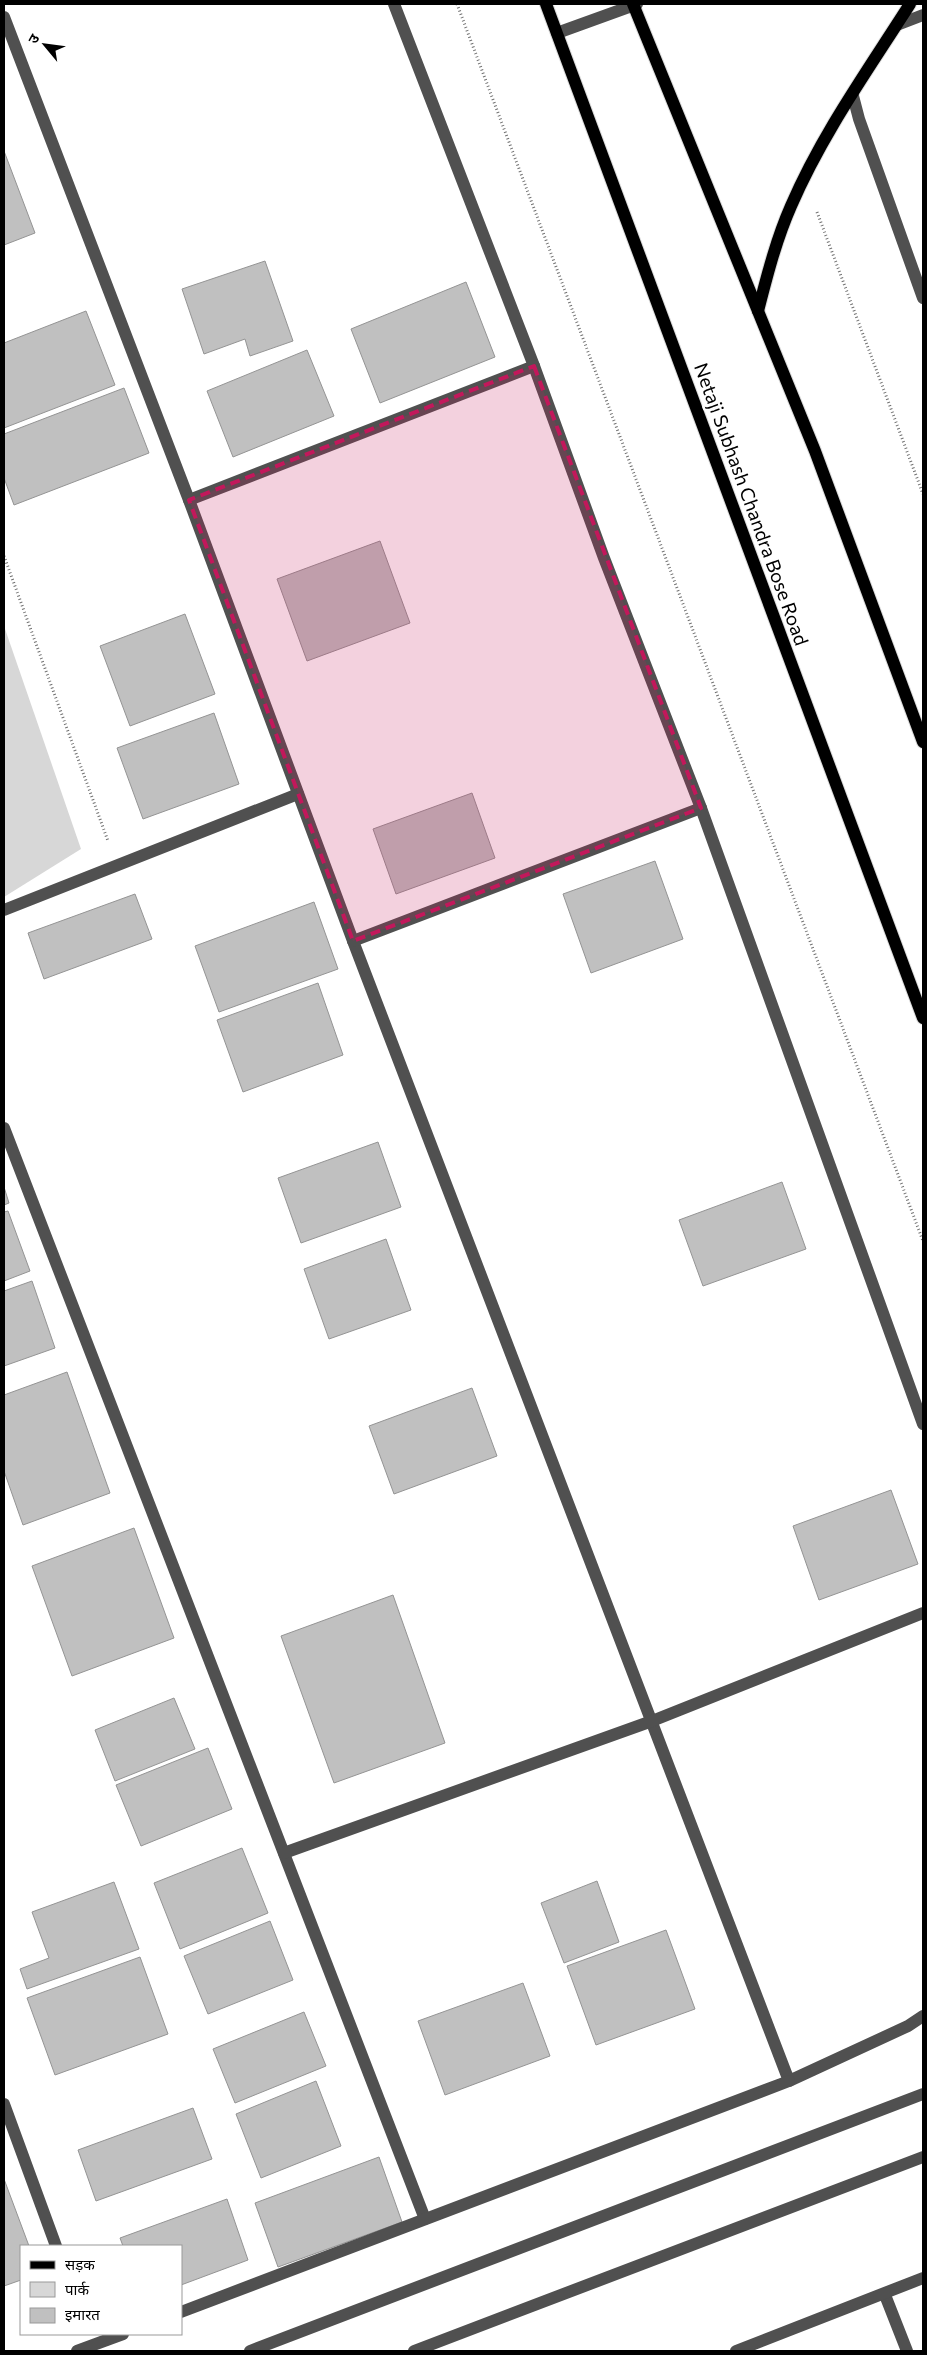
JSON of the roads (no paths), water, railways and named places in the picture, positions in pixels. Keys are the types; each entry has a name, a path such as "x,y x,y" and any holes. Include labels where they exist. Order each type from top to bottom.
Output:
{"main road":[{"name":"Netaji Subhash Chandra Bose Road","path":"546,4 923,1018"},
{"path":"635,4 815,452 923,742"},
{"path":"758,311 771,259 791,206 804,179 833,123 853,96 910,4"}],"street":[{"path":"394,4 534,366 604,558 701,808 923,1424"},
{"path":"557,34 635,4"},
{"path":"897,26 923,15"},
{"path":"4,17 189,500 353,941 788,2081"},
{"path":"853,96 859,119 923,298"},
{"path":"189,500 534,366"},
{"path":"4,910 298,794"},
{"path":"353,941 701,808"},
{"path":"4,1128 425,2219"},
{"path":"284,1853 652,1721 923,1613"},
{"path":"182,2312 788,2081 923,2016"},
{"path":"250,2351 923,2094"},
{"path":"4,2104 56,2245"},
{"path":"414,2351 923,2157"},
{"path":"736,2351 885,2295 923,2278"},
{"path":"885,2295 907,2351"},
{"path":"77,2351 91,2340 118,2335"}]}
